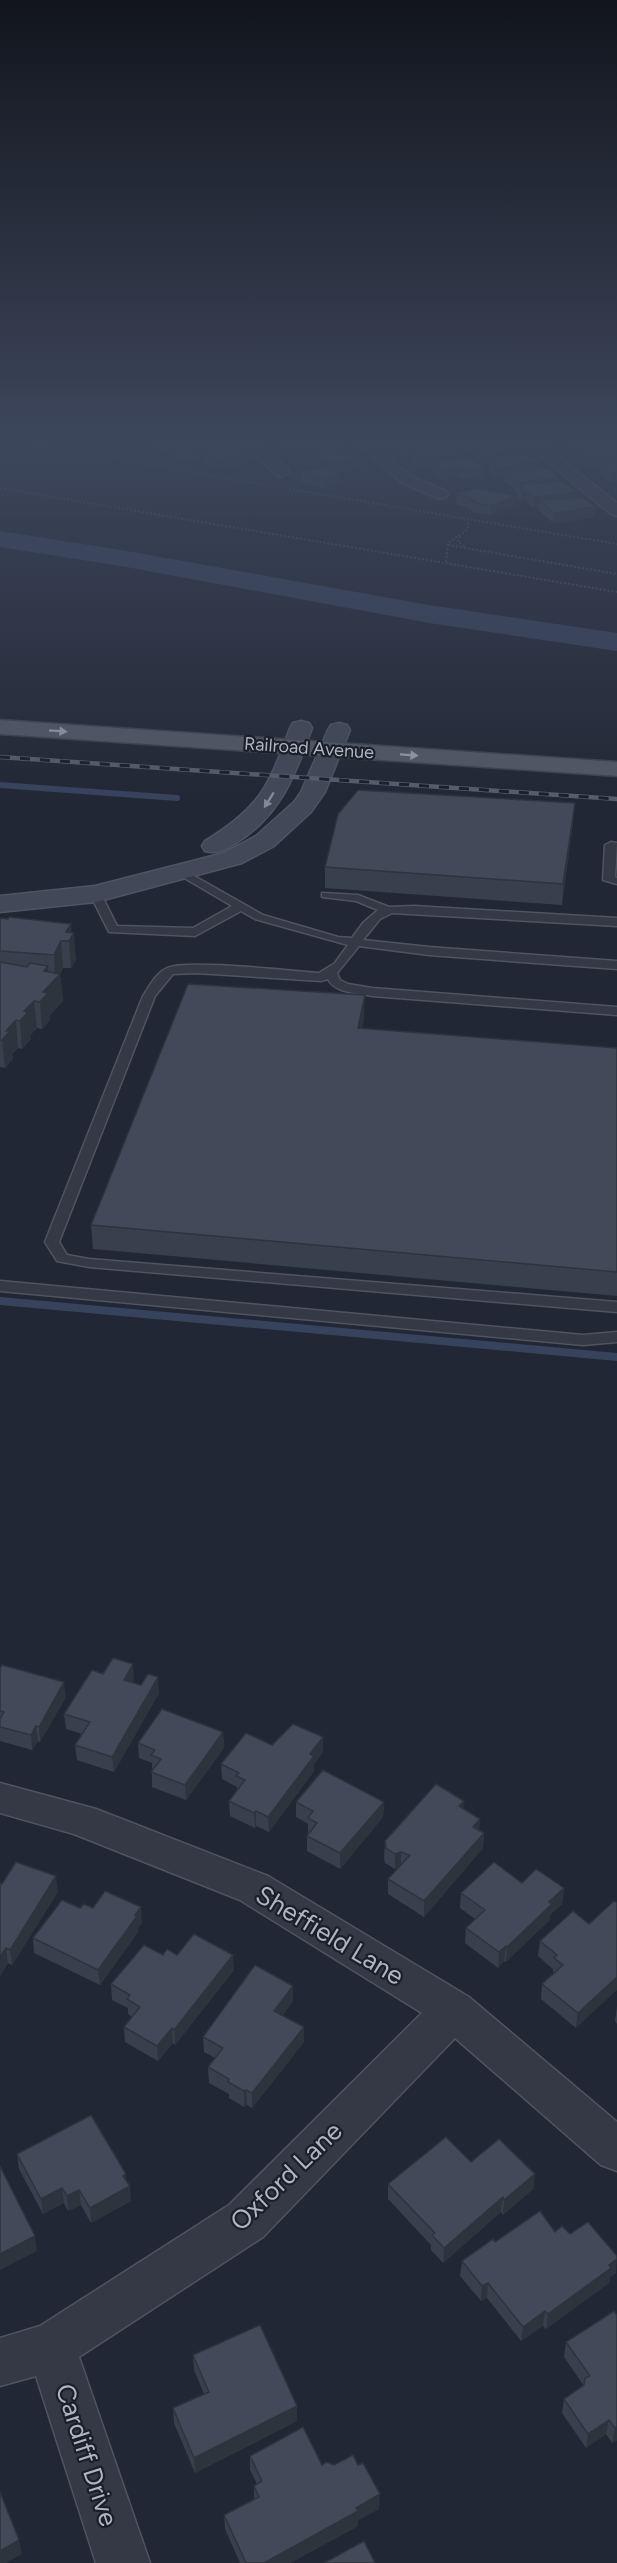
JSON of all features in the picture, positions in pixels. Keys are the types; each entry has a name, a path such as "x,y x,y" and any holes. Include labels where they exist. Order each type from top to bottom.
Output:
{"main road":[{"name":"Railroad Avenue","path":"0,710 297,738"},
{"name":"Railroad Avenue","path":"0,727 617,749"},
{"path":"185,869 205,851 240,832 259,816 272,799 297,738"},
{"name":"Railroad Avenue","path":"334,740 617,769"},
{"path":"0,904 96,894 233,858 265,841 287,824 303,807 313,792 334,740"}],"street":[{"name":"Sheffield Lane","path":"0,1798 82,1820 254,1888 454,2010 617,2150"},
{"name":"Oxford Lane","path":"0,2362 51,2347 246,2221 454,2010"},
{"name":"Cardiff Drive","path":"51,2347 123,2563"}],"lane":[{"path":"617,846 611,845 609,880 617,881"},
{"path":"185,869 259,918 337,940 429,951 617,965"},
{"path":"96,894 113,929 195,932 240,907"},
{"path":"326,895 358,898 387,910 414,909 617,922"},
{"path":"387,910 373,919 332,974 308,978 196,969 170,971 159,981 147,1002 52,1242 63,1258 89,1263 617,1308"},
{"path":"332,974 335,982 345,987 372,992 617,1011"},
{"path":"0,1286 583,1340 617,1337"}],"path":[{"path":"449,563 541,581 617,592"},
{"path":"551,563 617,574"}],"building":[{"path":"358,790 575,803 563,884 325,867 338,814"},
{"path":"9,917 71,924 66,932 74,933 69,941 61,941 54,955 0,951 0,918 8,919"},
{"path":"0,962 27,967 30,963 48,966 44,971 60,974 43,992 48,993 40,1002 34,1001 24,1011 28,1012 20,1021 16,1020 6,1031 10,1031 2,1040 0,1040"},
{"path":"188,984 365,995 358,1028 617,1048 617,1272 91,1225"},
{"path":"113,1658 133,1664 124,1680 141,1685 148,1674 158,1677 112,1757 75,1745 90,1722 64,1714 92,1670 103,1674"},
{"path":"2,1665 64,1682 39,1727 36,1726 31,1735 0,1727 0,1719 4,1712 0,1711 0,1668"},
{"path":"162,1709 223,1732 185,1785 151,1772 161,1759 151,1755 155,1750 138,1743"},
{"path":"293,1724 323,1737 310,1754 314,1756 268,1817 229,1801 245,1780 236,1776 239,1773 221,1764 246,1733 272,1745"},
{"path":"323,1770 384,1802 340,1853 307,1836 317,1823 308,1818 313,1811 296,1802"},
{"path":"436,1784 464,1801 459,1806 480,1819 473,1827 484,1833 424,1901 388,1879 410,1855 401,1852 395,1854 386,1848 385,1841"},
{"path":"16,1862 56,1876 10,1950 6,1948 0,1957 0,1883 2,1884"},
{"path":"494,1862 522,1883 536,1869 564,1888 549,1902 552,1904 499,1952 466,1928 485,1910 461,1893"},
{"path":"105,1891 141,1907 98,1970 33,1938 62,1900 80,1908 84,1904 93,1908"},
{"path":"614,1901 617,1903 617,1977 578,2013 542,1984 563,1965 554,1958 557,1955 540,1941 573,1911 589,1924"},
{"path":"194,1934 233,1955 174,2030 172,2028 157,2046 124,2027 140,2007 127,1999 130,1995 111,1984 144,1945 163,1955 167,1949 177,1955"},
{"path":"255,1965 293,1986 274,2011 304,2027 252,2093 228,2082 229,2079 208,2067 223,2048 203,2037"},
{"path":"91,2115 126,2174 123,2176 130,2186 90,2208 79,2190 67,2196 62,2188 41,2199 17,2154"},
{"path":"446,2137 471,2162 499,2139 535,2174 504,2200 503,2197 444,2248 432,2235 435,2233 388,2184"},
{"path":"0,2166 35,2236 0,2254"},
{"path":"540,2211 555,2232 562,2226 570,2234 588,2222 617,2256 617,2259 609,2265 611,2268 548,2314 545,2311 523,2327 488,2283 482,2286 462,2261 493,2239 495,2242"},
{"path":"614,2311 617,2315 617,2427 615,2428 609,2420 588,2434 564,2399 584,2385 585,2378 590,2376 566,2342"},
{"path":"260,2325 297,2406 194,2458 173,2408 209,2392 193,2355"},
{"path":"303,2427 322,2465 326,2462 334,2465 353,2455 358,2465 363,2463 380,2494 356,2508 358,2511 264,2563 246,2563 224,2515 259,2497 254,2486 262,2481 250,2456"},
{"path":"0,2492 19,2540 0,2551"},
{"path":"364,2541 375,2563 324,2563"}],"waterway":[{"path":"146,563 429,614 617,642"},
{"path":"0,785 177,798"},
{"path":"0,1301 617,1357"}],"railway":[{"path":"0,757 617,799"}]}
